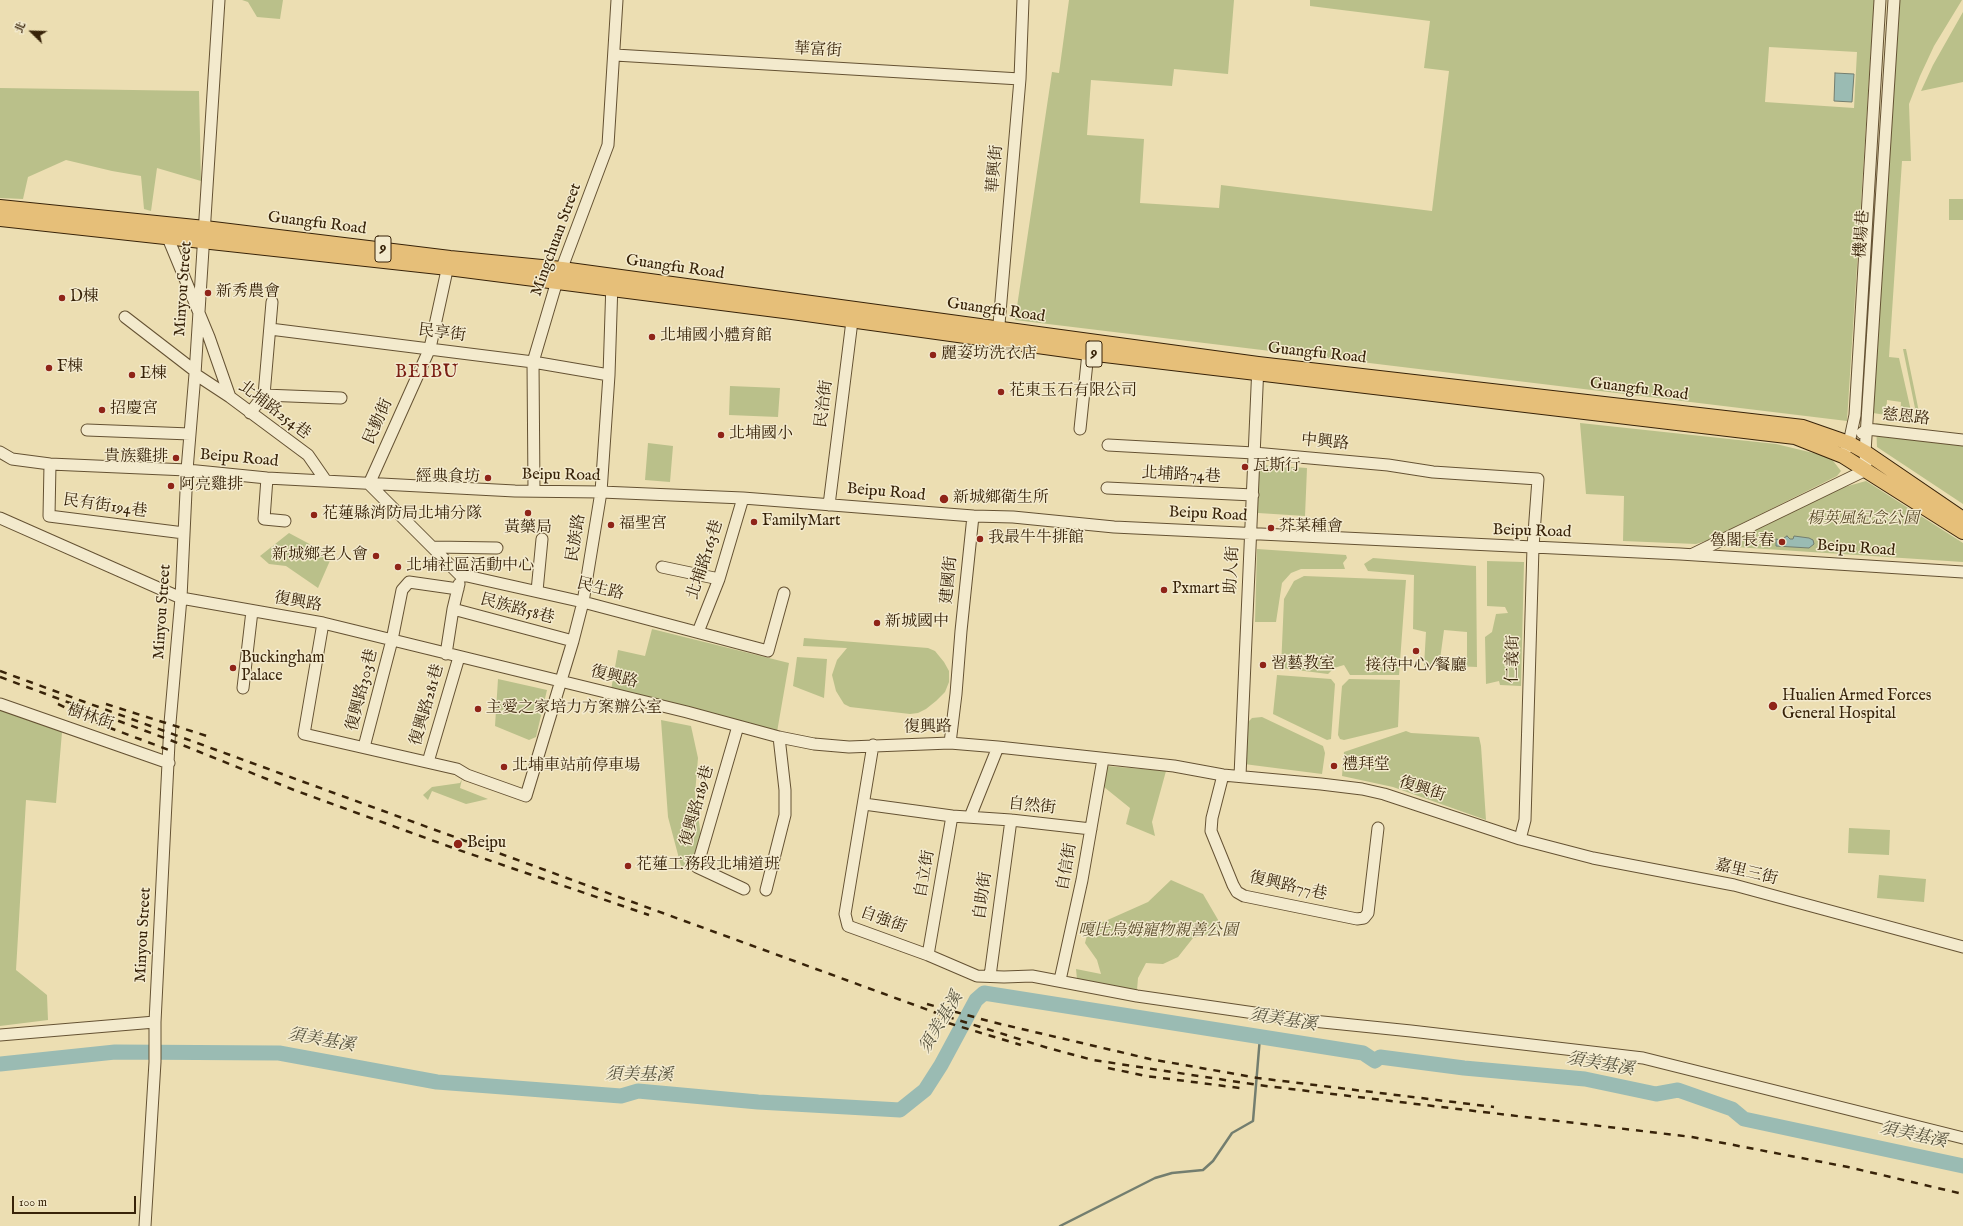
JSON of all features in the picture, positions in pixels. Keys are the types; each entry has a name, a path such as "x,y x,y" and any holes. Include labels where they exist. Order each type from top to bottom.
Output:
{"main road":[{"name":"Guangfu Road","path":"0,207 204,234 559,275 1258,370"},
{"name":"Guangfu Road","path":"0,219 168,238 204,234"},
{"name":"Guangfu Road","path":"998,334 1088,354 1258,370 1803,427 1846,449 1865,452 1963,519"},
{"name":"Guangfu Road","path":"1846,449 1866,470 1963,532"}],"street":[{"name":"Minyou Street","path":"145,1226 155,1062 155,1027 171,715 181,598 187,470 195,373 219,0"},
{"name":"Mingchuan Street","path":"534,491 533,362 559,275 608,145 615,55 617,0"},
{"name":"華興街","path":"998,334 1020,78 1023,0"},
{"name":"機場巷","path":"1846,449 1855,415 1880,0"},
{"name":"機場巷","path":"1866,470 1865,452 1894,0"},
{"name":"華富街","path":"615,55 1020,78"},
{"path":"168,238 198,310 230,397"},
{"name":"民勤街","path":"369,484 430,348 449,263"},
{"name":"民族路","path":"428,762 457,769 467,775 526,796 573,641 583,602 601,492 609,375 612,282"},
{"path":"250,413 264,395 272,302"},
{"name":"民治街","path":"830,505 852,315"},
{"name":"北埔路254巷","path":"125,317 195,373 308,455 326,481"},
{"name":"民享街","path":"270,330 430,348 533,362 609,375"},
{"path":"1080,429 1088,354"},
{"name":"助人街","path":"1240,776 1258,370"},
{"path":"1857,371 1871,372"},
{"path":"264,395 341,398"},
{"name":"慈恩路","path":"1846,449 1867,429 1963,440"},
{"path":"87,430 190,434"},
{"name":"中興路","path":"1108,445 1254,453 1388,465 1433,472 1538,479"},
{"name":"Beipu Road","path":"0,452 12,459 50,464 187,470 267,478 534,491 601,492 743,498 973,516 1013,517 1114,527 1480,546 1532,547 1691,555 1963,572"},
{"name":"民有街194巷","path":"50,464 49,516 184,533"},
{"path":"1691,555 1866,470"},
{"path":"267,478 264,519 285,521"},
{"name":"仁義街","path":"1520,839 1525,820 1532,547 1538,479"},
{"path":"369,484 434,547 461,576 453,609 446,654"},
{"name":"北埔路74巷","path":"1107,488 1253,495"},
{"name":"北埔路163巷","path":"698,632 719,579 743,498"},
{"name":"建國街","path":"950,743 956,694 960,631 973,516"},
{"name":"復興路","path":"0,518 181,598 323,623 561,681 779,737 814,744 849,747 950,743 998,747 1174,766 1224,775 1240,776"},
{"path":"537,591 542,539"},
{"path":"434,547 497,548"},
{"path":"662,567 719,579"},
{"name":"民生路","path":"461,576 583,602 768,651 784,593"},
{"name":"復興路303巷","path":"364,747 392,640 402,590 409,582 458,589"},
{"name":"民族路58巷","path":"453,609 573,641"},
{"path":"243,688 252,611"},
{"path":"323,623 304,734 428,762"},
{"name":"復興路281巷","path":"428,762 459,657"},
{"name":"樹林街","path":"0,704 169,763"},
{"name":"復興路189巷","path":"738,726 697,867 744,889"},
{"path":"766,890 785,815 785,790 779,737"},
{"name":"自強街","path":"873,745 845,914 848,926 928,955 977,976 1004,978 1032,976 1060,980 1137,996 1303,1020 1643,1058 1963,1138"},
{"path":"864,804 970,817 998,747"},
{"name":"自信街","path":"1060,980 1080,888 1103,759"},
{"name":"復興路77巷","path":"1224,775 1212,818 1211,831 1233,885 1237,892 1244,896 1357,919 1364,918 1368,913 1378,828"},
{"name":"復興街","path":"1240,776 1362,789 1384,794 1520,839"},
{"name":"自立街","path":"928,955 952,816"},
{"name":"自然街","path":"970,817 1091,829"},
{"name":"自助街","path":"990,976 1011,820"},
{"name":"嘉里三街","path":"1520,839 1594,858 1734,886 1963,946"},
{"path":"0,1035 155,1027"}],"green space":[{"path":"242,0 283,0 280,19 257,17 248,2"},
{"path":"1069,0 1234,0 1228,74 1174,69 1172,86 1091,80 1087,135 1144,139 1140,203 1219,208 1221,185 1432,211 1449,71 1424,68 1430,21 1310,6 1310,0 1874,0 1847,421 1015,320 1052,72 1059,73","holes":["1769,47 1857,52 1854,108 1765,102"]},
{"path":"1899,0 1962,0 1934,46 1909,104 1911,161 1902,161 1889,357 1899,358 1911,411 1908,418 1900,417 1901,402 1887,400 1886,415 1873,413"},
{"path":"1963,12 1963,82 1921,91 1933,65"},
{"path":"0,88 199,91 201,181 157,168 151,211 144,209 141,176 66,160 28,177 23,199 0,198"},
{"path":"1949,199 1963,199 1963,220 1949,220"},
{"path":"1903,349 1906,349 1919,412 1916,413"},
{"path":"730,386 780,388 778,417 729,415"},
{"path":"1580,423 1776,444 1830,457 1841,471 1837,476 1709,540 1696,544 1623,541 1624,496 1586,494"},
{"path":"1876,423 1963,435 1963,504 1877,447"},
{"path":"648,443 673,446 670,482 645,480"},
{"path":"1263,465 1307,468 1305,516 1258,513 1258,470"},
{"name":"楊英風紀念公園","path":"1866,481 1963,543 1963,562 1734,546 1734,541 1841,488"},
{"path":"289,533 332,556 318,588 286,566 269,564 260,556"},
{"path":"1257,549 1346,555 1347,558 1343,563 1345,569 1301,569 1291,573 1282,583 1276,622 1255,622"},
{"path":"1373,558 1476,566 1477,667 1454,666 1454,663 1467,663 1467,632 1444,630 1439,667 1424,666 1426,632 1413,629 1414,575 1368,571 1364,564"},
{"path":"1487,561 1524,562 1521,686 1500,685 1499,681 1486,684 1485,637 1492,632 1496,614 1508,613 1505,607 1487,606"},
{"path":"1304,576 1406,580 1399,675 1350,675 1344,665 1334,668 1328,674 1281,668 1284,599 1294,581"},
{"path":"652,629 789,663 777,732 611,690 618,650 645,656"},
{"path":"804,638 928,648 935,651 944,662 949,671 949,682 945,692 936,701 918,713 910,714 850,707 844,704 836,691 832,675 837,660 847,648 803,646"},
{"path":"797,657 827,659 824,698 793,686"},
{"path":"1277,675 1331,679 1335,684 1331,739 1327,740 1273,714"},
{"path":"498,679 547,690 536,737 529,740 495,726"},
{"path":"1349,679 1400,680 1398,727 1344,740 1340,739 1338,735 1342,686"},
{"path":"0,710 62,732 56,803 26,800 16,970 47,995 48,1020 0,1026"},
{"path":"1262,717 1323,746 1325,753 1322,774 1244,764 1247,723 1252,718"},
{"path":"661,720 691,726 698,758 695,794 701,836 689,868 681,866 668,817"},
{"path":"1406,731 1411,733 1479,737 1481,746 1486,820 1393,787 1342,776 1344,752"},
{"path":"1107,766 1166,771 1152,822 1155,836 1126,824 1130,808 1104,787"},
{"path":"462,779 460,788 488,799 466,804 432,791 428,800 423,795 432,787 460,783"},
{"path":"1849,828 1890,830 1889,855 1848,853"},
{"path":"1879,875 1926,879 1924,902 1877,898"},
{"name":"嘎比烏姆寵物親善公園","path":"1171,880 1203,894 1224,930 1193,938 1178,957 1163,964 1146,963 1138,978 1137,990 1077,979 1076,969 1101,974 1097,960 1085,943 1091,920 1103,922 1148,902"}],"water":[{"path":"1835,73 1854,74 1852,102 1834,101"},
{"path":"1787,536 1790,539 1793,539 1794,536 1809,538 1813,540 1814,544 1809,548 1776,546 1776,539 1781,540"}],"waterway":[{"name":"須美基溪","path":"0,1064 115,1052 279,1053 437,1082 621,1096 638,1091 758,1102 900,1110 925,1090 941,1065 976,1000 984,993 1363,1053 1375,1061 1380,1057 1464,1068 1585,1079 1656,1094 1678,1090 1732,1109 1744,1119 1963,1166"},
{"path":"1060,1226 1155,1178 1172,1173 1203,1170 1213,1161 1232,1133 1253,1121 1260,1037"}],"railway":[{"path":"0,671 942,1015 1048,1048 1093,1060 1258,1085 1692,1137 1848,1167 1963,1194"},
{"path":"0,677 170,740 294,790 456,849 649,915"},
{"path":"58,704 102,725 169,750"},
{"path":"106,704 210,737"},
{"path":"927,1004 992,1022 1150,1059 1258,1078 1494,1107"},
{"path":"935,1019 1021,1045"},
{"path":"1108,1068 1146,1076 1240,1088"}],"place":[{"name":"新秀農會","path":"208,293"},
{"name":"D棟","path":"62,298"},
{"name":"北埔國小體育館","path":"652,337"},
{"name":"麗姿坊洗衣店","path":"933,355"},
{"name":"F棟","path":"49,368"},
{"name":"E棟","path":"132,375"},
{"name":"花東玉石有限公司","path":"1001,392"},
{"name":"招慶宮","path":"102,410"},
{"name":"北埔國小","path":"721,435"},
{"name":"貴族雞排","path":"176,458"},
{"name":"瓦斯行","path":"1245,467"},
{"name":"經典食坊","path":"488,478"},
{"name":"阿亮雞排","path":"171,486"},
{"name":"新城鄉衛生所","path":"944,499"},
{"name":"黃藥局","path":"528,513"},
{"name":"花蓮縣消防局北埔分隊","path":"314,515"},
{"name":"FamilyMart","path":"754,522"},
{"name":"福聖宮","path":"611,525"},
{"name":"芥菜種會","path":"1271,528"},
{"name":"我最牛牛排館","path":"980,539"},
{"name":"魯閣長春","path":"1782,542"},
{"name":"新城鄉老人會","path":"376,556"},
{"name":"北埔社區活動中心","path":"398,567"},
{"name":"Pxmart","path":"1164,590"},
{"name":"新城國中","path":"877,623"},
{"name":"接待中心/餐廳","path":"1416,651"},
{"name":"習藝教室","path":"1263,665"},
{"name":"Buckingham Palace","path":"233,668"},
{"name":"Hualien Armed Forces General Hospital","path":"1773,706"},
{"name":"主愛之家培力方案辦公室","path":"478,709"},
{"name":"禮拜堂","path":"1334,766"},
{"name":"北埔車站前停車場","path":"504,767"},
{"name":"Beipu","path":"458,844"},
{"name":"花蓮工務段北埔道班","path":"628,866"}],"district":[{"name":"BEIBU","path":"427,373"}]}
